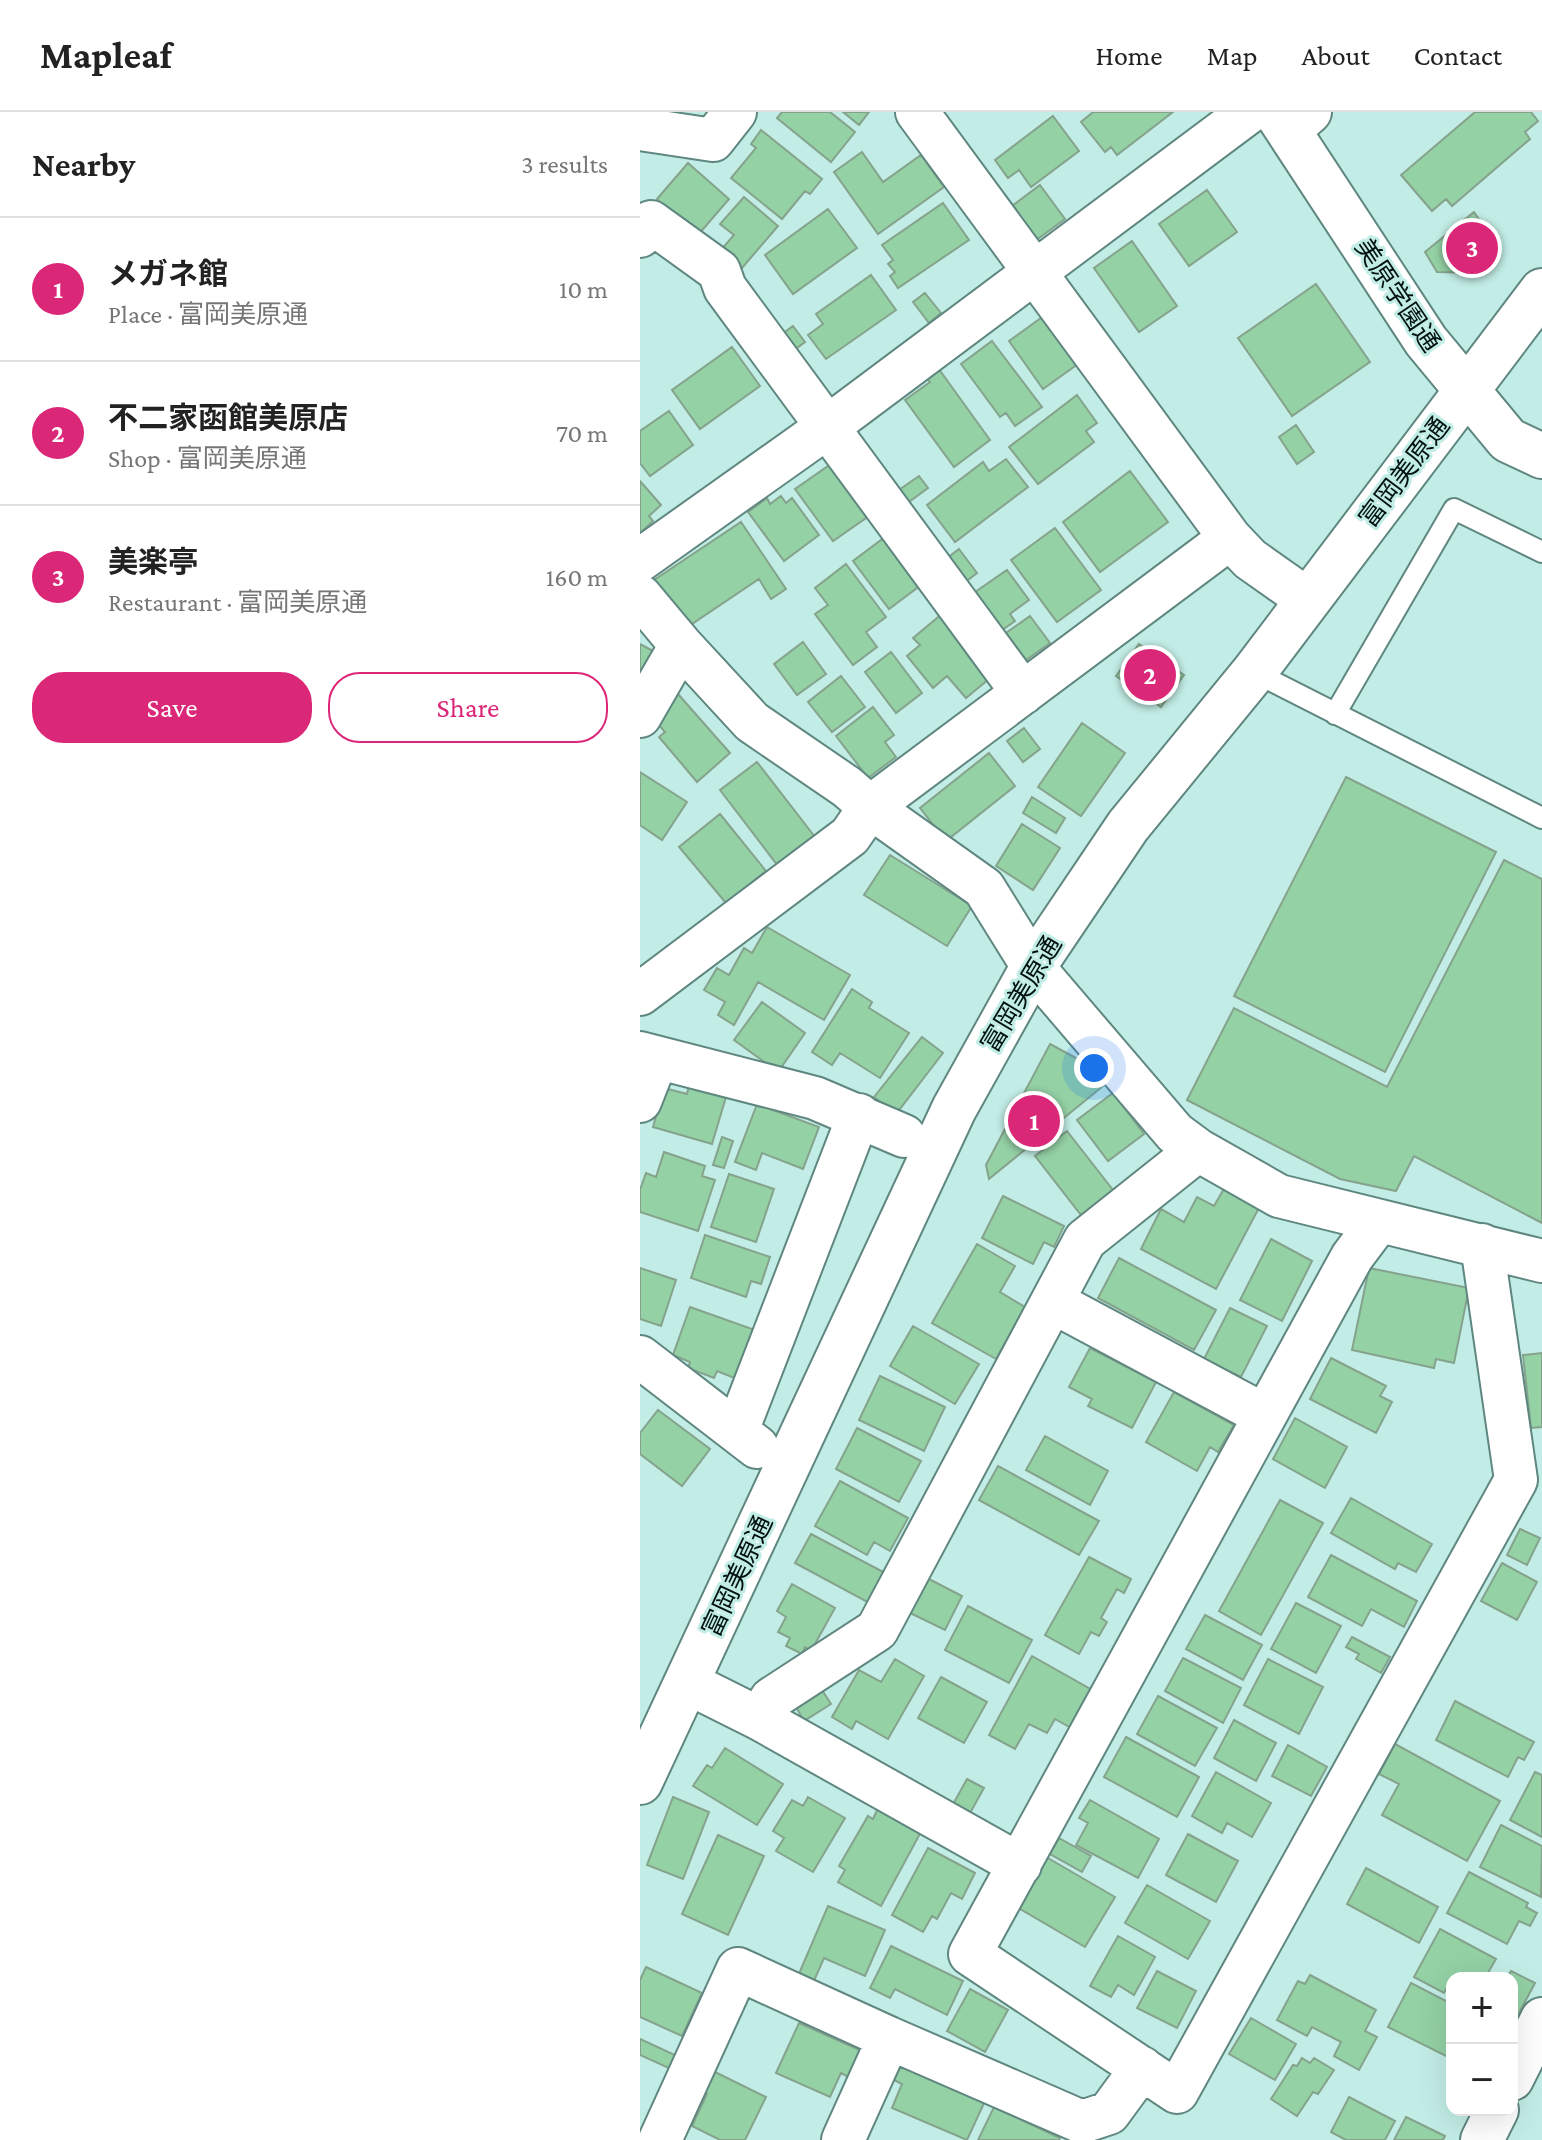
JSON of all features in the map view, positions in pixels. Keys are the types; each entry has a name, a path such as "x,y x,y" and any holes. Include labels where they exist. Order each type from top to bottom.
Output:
{"street":[{"path":"640,129 713,140 735,112"},
{"path":"917,112 1230,538 1250,559 1308,600"},
{"path":"640,560 826,428 1249,112"},
{"name":"美原学園通","path":"1291,118 1426,341 1508,440 1542,456"},
{"path":"640,236 651,222 719,271 725,288 1023,693"},
{"name":"富岡美原通","path":"640,1782 954,1109 1033,967 1128,826 1254,672 1542,291"},
{"path":"640,994 657,963 850,836 870,807 1230,538"},
{"path":"640,596 752,722 847,787 870,807 984,888 1033,967 1175,1133 1198,1150 1279,1196 1542,1261"},
{"path":"640,716 681,645"},
{"path":"640,1101 649,1056 815,1098 904,1136"},
{"path":"640,1357 748,1439 859,1115"},
{"path":"760,1719 771,1699 877,1630 1085,1240 1198,1150"},
{"path":"1379,1221 1352,1257 970,1954 1177,2092 1516,1480 1482,1245"},
{"path":"1053,1302 1264,1415"},
{"path":"688,1683 760,1719 1020,1865"},
{"path":"660,2140 738,1969 1082,2122 1109,2113 1142,2068"},
{"path":"1518,2067 1542,2019"},
{"path":"843,2140 889,2038"},
{"path":"1482,2140 1494,2116"}],"lane":[{"path":"1335,714 1454,509 1542,552"},
{"path":"1254,672 1542,818"}],"building":[{"path":"782,112 830,112 855,132 831,162 777,118"},
{"path":"843,112 869,112 859,125"},
{"path":"1093,112 1173,112 1117,155 1111,147 1105,152 1081,122"},
{"path":"1475,112 1531,112 1538,121 1525,132 1530,139 1452,206 1446,199 1432,211 1401,175"},
{"path":"1053,116 1079,151 1031,187 1019,170 1008,178 995,160"},
{"path":"761,130 822,179 810,194 805,191 782,219 731,178 756,148 751,144"},
{"path":"862,152 883,182 921,155 944,187 878,234 834,172"},
{"path":"688,163 729,199 698,235 657,199"},
{"path":"1040,185 1065,219 1028,246 1004,212"},
{"path":"1207,190 1237,232 1189,266 1159,224"},
{"path":"744,197 778,226 742,268 721,250 734,235 720,224"},
{"path":"943,203 969,240 898,288 890,276 895,272 888,264 893,260 882,245"},
{"path":"828,209 857,248 793,294 765,255"},
{"path":"1474,212 1489,234 1482,273 1437,272 1425,252"},
{"path":"1132,241 1177,306 1139,332 1094,268"},
{"path":"871,275 896,310 826,359 808,335 823,324 816,314"},
{"path":"1316,284 1370,362 1292,416 1238,338"},
{"path":"925,293 941,313 929,323 913,302"},
{"path":"1048,313 1082,361 1043,389 1009,341"},
{"path":"793,326 805,342 789,354 777,338"},
{"path":"992,341 1042,407 1015,426 1006,413 1000,417 961,364"},
{"path":"732,347 760,386 700,429 672,390"},
{"path":"936,365 990,440 954,467 905,400 930,382 924,375"},
{"path":"1077,395 1097,423 1086,431 1094,442 1038,484 1009,447"},
{"path":"669,411 693,445 650,476 640,463 640,431"},
{"path":"1296,425 1314,452 1297,464 1279,437"},
{"path":"1006,459 1028,487 955,542 927,505 983,462 989,471"},
{"path":"831,464 869,516 833,541 795,489"},
{"path":"1130,471 1168,522 1100,572 1063,522"},
{"path":"919,476 928,488 902,507 893,494"},
{"path":"640,481 661,505 649,516 653,521 640,533"},
{"path":"781,496 786,503 792,498 819,535 784,561 748,512 767,498 770,504"},
{"path":"741,522 786,589 771,599 759,579 683,630 651,582"},
{"path":"1055,528 1101,590 1057,622 1011,560"},
{"path":"889,534 925,582 889,609 853,561"},
{"path":"959,549 977,573 964,583 946,559"},
{"path":"846,564 886,617 866,632 877,647 853,665 815,614 828,605 815,588"},
{"path":"1007,570 1029,600 1010,614 1015,621 995,635 968,597"},
{"path":"943,613 995,674 966,698 947,676 933,688 907,656 920,645 913,638"},
{"path":"1030,616 1050,643 1026,660 1006,633"},
{"path":"803,642 826,674 797,695 774,664"},
{"path":"640,644 655,652 640,679"},
{"path":"1139,644 1184,675 1161,707 1116,676"},
{"path":"891,652 922,693 896,713 865,672"},
{"path":"841,676 865,707 832,732 808,702"},
{"path":"678,694 730,753 697,782 659,737 665,732 652,717"},
{"path":"873,707 894,735 885,742 896,757 868,778 836,736"},
{"path":"1082,723 1125,753 1081,816 1038,787"},
{"path":"1024,728 1040,749 1023,762 1007,741"},
{"path":"989,753 1015,786 946,841 920,808"},
{"path":"757,762 815,837 778,866 720,790"},
{"path":"640,772 687,802 662,840 640,825"},
{"path":"1346,777 1496,852 1385,1072 1234,996"},
{"path":"1032,797 1065,818 1056,833 1023,813"},
{"path":"720,814 766,871 726,903 679,847"},
{"path":"1022,824 1060,848 1033,890 996,866"},
{"path":"890,855 972,906 947,946 864,895"},
{"path":"1504,860 1542,879 1542,1223 1414,1156 1396,1191 1340,1179 1187,1100 1234,1008 1387,1087"},
{"path":"767,927 850,975 824,1020 758,982 734,1025 718,1015 725,1002 704,990 717,968 729,975 744,948 752,953"},
{"path":"852,989 872,1002 869,1008 909,1033 880,1078 840,1053 832,1065 812,1052"},
{"path":"762,1002 805,1033 778,1072 734,1040"},
{"path":"922,1037 943,1053 896,1114 874,1097"},
{"path":"1050,1044 1113,1078 989,1179 986,1165"},
{"path":"689,1086 726,1097 712,1144 653,1127 664,1088 687,1094"},
{"path":"1113,1093 1144,1134 1108,1161 1077,1120"},
{"path":"757,1104 819,1127 803,1169 762,1153 756,1170 735,1162"},
{"path":"1067,1131 1113,1190 1081,1215 1035,1156"},
{"path":"722,1137 733,1141 724,1168 713,1165"},
{"path":"664,1152 705,1166 702,1176 715,1180 698,1231 640,1212 640,1190 646,1173 656,1177"},
{"path":"729,1174 774,1189 756,1242 711,1227"},
{"path":"1225,1187 1260,1206 1216,1289 1141,1249 1161,1209 1184,1222 1197,1197 1214,1206"},
{"path":"1003,1196 1064,1226 1054,1247 1044,1242 1033,1264 982,1238"},
{"path":"705,1235 770,1257 761,1284 751,1281 746,1297 691,1278"},
{"path":"1271,1239 1312,1261 1282,1321 1240,1300"},
{"path":"977,1244 1015,1266 1000,1292 1025,1307 996,1359 932,1323"},
{"path":"1119,1258 1216,1310 1194,1350 1098,1298"},
{"path":"640,1268 676,1280 661,1326 640,1319"},
{"path":"1369,1268 1469,1288 1454,1363 1436,1359 1434,1368 1352,1350"},
{"path":"690,1307 755,1330 737,1379 717,1371 714,1378 688,1368 690,1362 673,1355"},
{"path":"1230,1308 1267,1326 1241,1377 1204,1359"},
{"path":"913,1326 979,1364 955,1404 890,1366"},
{"path":"1090,1348 1156,1382 1132,1428 1088,1406 1092,1399 1069,1387"},
{"path":"1542,1353 1542,1427 1531,1428 1523,1355"},
{"path":"1331,1358 1386,1386 1380,1396 1392,1402 1376,1433 1310,1399"},
{"path":"880,1376 945,1407 924,1451 859,1420"},
{"path":"1174,1392 1234,1425 1218,1452 1210,1447 1197,1471 1146,1442"},
{"path":"658,1410 710,1449 682,1486 640,1454 640,1433"},
{"path":"1295,1418 1347,1447 1325,1488 1273,1459"},
{"path":"857,1428 921,1461 899,1502 836,1469"},
{"path":"1045,1436 1108,1471 1090,1505 1026,1470"},
{"path":"998,1466 1099,1521 1079,1555 979,1500"},
{"path":"840,1481 908,1518 890,1551 874,1542 867,1555 815,1526"},
{"path":"1351,1498 1432,1544 1416,1572 1398,1563 1395,1569 1331,1533"},
{"path":"1280,1500 1323,1523 1261,1635 1219,1611"},
{"path":"1520,1529 1540,1538 1527,1565 1507,1555"},
{"path":"811,1534 887,1574 871,1604 795,1563"},
{"path":"1331,1555 1417,1601 1404,1627 1371,1609 1362,1626 1308,1597"},
{"path":"1089,1557 1131,1579 1124,1593 1117,1589 1101,1618 1107,1622 1099,1636 1091,1632 1079,1654 1045,1635"},
{"path":"1502,1563 1537,1582 1517,1620 1481,1601"},
{"path":"925,1577 962,1596 945,1630 908,1612"},
{"path":"792,1584 835,1608 811,1651 805,1647 802,1654 786,1646 790,1638 778,1632 786,1617 777,1611"},
{"path":"1296,1603 1341,1626 1316,1673 1271,1649"},
{"path":"968,1606 1032,1640 1009,1683 945,1650"},
{"path":"1205,1615 1262,1645 1243,1680 1186,1649"},
{"path":"1352,1637 1390,1657 1381,1673 1356,1659 1359,1654 1346,1647"},
{"path":"1032,1656 1092,1690 1071,1728 1055,1719 1047,1733 1029,1724 1015,1749 989,1735"},
{"path":"1183,1658 1241,1688 1223,1723 1165,1691"},
{"path":"895,1659 924,1676 888,1739 856,1721 852,1729 832,1717 859,1670 881,1682"},
{"path":"1268,1659 1323,1687 1299,1734 1244,1705"},
{"path":"941,1677 987,1702 964,1743 918,1718"},
{"path":"822,1690 831,1704 804,1721 796,1707"},
{"path":"1158,1696 1217,1728 1195,1766 1137,1734"},
{"path":"1455,1701 1534,1742 1524,1760 1518,1757 1508,1777 1436,1740"},
{"path":"1234,1720 1276,1743 1256,1781 1214,1758"},
{"path":"1126,1737 1199,1777 1177,1817 1104,1777"},
{"path":"1395,1744 1500,1801 1467,1861 1382,1815 1399,1784 1379,1774"},
{"path":"1288,1745 1327,1767 1311,1796 1272,1776"},
{"path":"725,1748 783,1784 757,1825 693,1786 707,1765 712,1768"},
{"path":"1216,1772 1271,1803 1252,1837 1227,1823 1222,1833 1192,1816"},
{"path":"1535,1772 1542,1775 1542,1837 1510,1820"},
{"path":"967,1779 984,1788 969,1815 952,1806"},
{"path":"673,1797 709,1812 683,1879 647,1865"},
{"path":"808,1797 845,1818 813,1872 776,1851 784,1838 773,1831 792,1800 803,1806"},
{"path":"1090,1800 1159,1839 1138,1878 1076,1845 1088,1823 1079,1818"},
{"path":"879,1806 922,1830 881,1906 838,1882 845,1870 839,1866 868,1816 873,1819"},
{"path":"1501,1825 1542,1846 1541,1897 1480,1867"},
{"path":"1188,1834 1238,1861 1216,1902 1166,1875"},
{"path":"718,1835 764,1856 728,1935 682,1914"},
{"path":"1059,1838 1091,1856 1082,1872 1050,1854"},
{"path":"928,1848 975,1873 962,1899 951,1893 937,1919 932,1916 923,1932 892,1915"},
{"path":"1041,1854 1115,1897 1085,1947 1015,1906"},
{"path":"1366,1868 1438,1907 1419,1943 1347,1904"},
{"path":"1469,1872 1528,1903 1526,1907 1537,1913 1530,1926 1519,1921 1507,1944 1447,1913"},
{"path":"1147,1885 1210,1921 1188,1959 1125,1923"},
{"path":"828,1906 885,1930 865,1976 824,1958 813,1983 798,1976"},
{"path":"1440,1929 1496,1959 1488,1972 1446,1972 1444,1993 1414,1977"},
{"path":"1118,1936 1155,1957 1134,1995 1118,1985 1111,1997 1090,1986"},
{"path":"891,1946 963,1981 947,2015 895,1989 890,1998 870,1988"},
{"path":"646,1967 702,1993 682,2036 640,2017 640,1980"},
{"path":"1157,1971 1196,1991 1177,2028 1137,2008"},
{"path":"1518,1974 1535,1983 1518,2015"},
{"path":"1310,1975 1376,2010 1365,2031 1377,2037 1359,2070 1334,2056 1341,2042 1312,2027 1307,2036 1277,2020 1298,1981 1305,1984"},
{"path":"1411,1983 1446,2001 1446,2056 1388,2027"},
{"path":"970,1989 1008,2010 985,2052 947,2031"},
{"path":"1251,2018 1296,2044 1275,2080 1229,2054"},
{"path":"799,2023 862,2051 850,2078 841,2073 830,2097 776,2073"},
{"path":"640,2039 679,2057 673,2070 640,2055"},
{"path":"1302,2058 1310,2063 1314,2058 1334,2070 1318,2094 1313,2092 1297,2116 1271,2099 1293,2065 1297,2066"},
{"path":"901,2065 985,2101 967,2140 892,2108 902,2084 894,2080"},
{"path":"711,2070 766,2097 745,2140 720,2140 692,2126 707,2094 701,2091"},
{"path":"1349,2097 1395,2121 1385,2140 1346,2140 1331,2132"},
{"path":"994,2107 1060,2138 978,2140"},
{"path":"1406,2117 1445,2136 1443,2140 1394,2140"}],"place":[{"name":"美楽亭","path":"1472,248"},
{"name":"不二家函館美原店","path":"1150,675"},
{"name":"メガネ館","path":"1034,1121"}]}
